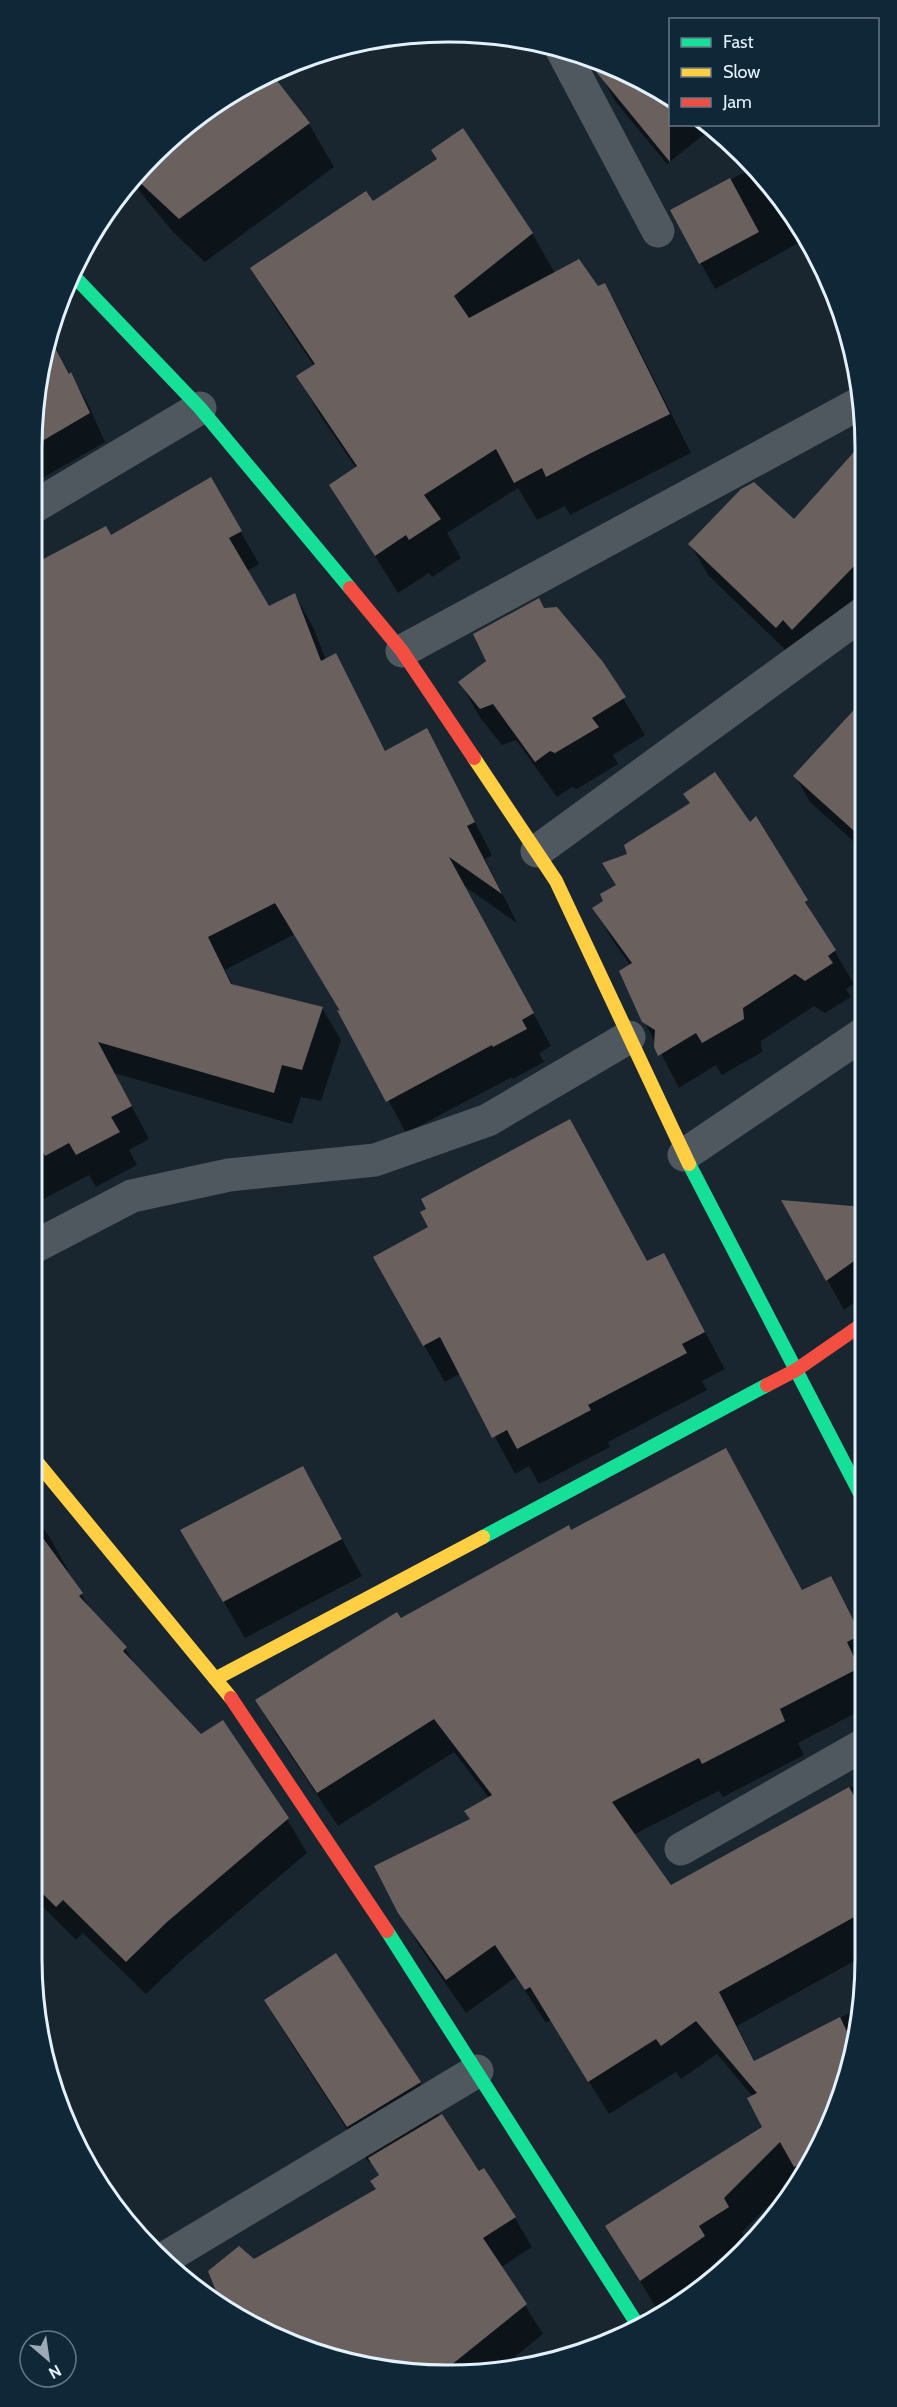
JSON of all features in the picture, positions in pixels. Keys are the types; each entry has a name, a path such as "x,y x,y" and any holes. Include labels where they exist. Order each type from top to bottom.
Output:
{"street":[{"path":"568,60 658,231"},
{"path":"79,281 200,408 402,651 537,851 556,881 684,1155 855,1484"},
{"path":"402,651 853,407"},
{"path":"42,502 200,408"},
{"path":"537,851 855,619"},
{"path":"42,1243 132,1196 229,1175 375,1160 488,1120 629,1037"},
{"path":"684,1155 855,1039"},
{"path":"215,1679 796,1370 855,1329"},
{"path":"42,1468 228,1694 402,1954 634,2320"},
{"path":"681,1849 855,1750"},
{"path":"170,2255 477,2071"}],"building":[{"path":"594,69 652,96 669,108 670,162"},
{"path":"277,80 310,123 179,219 141,183 180,143 201,126 245,96"},
{"path":"463,128 533,233 454,296 469,318 579,259 598,286 605,283 670,414 546,477 542,468 514,483 496,449 424,495 441,519 409,540 406,535 375,556 329,485 357,466 296,376 315,364 250,268 366,191 373,201 437,159 431,150"},
{"path":"730,178 759,232 699,264 670,210"},
{"path":"55,348 69,374 71,372 90,413 42,441 45,395"},
{"path":"855,451 855,565 792,630 783,620 776,628 688,544 741,489 754,482 794,519"},
{"path":"211,477 242,531 229,538 269,606 295,593 321,661 336,653 385,751 427,728 475,822 467,826 502,894 449,857 534,1013 522,1020 527,1029 493,1047 492,1045 386,1102 337,1010 340,1011 275,903 208,937 231,984 323,1007 302,1070 282,1065 274,1093 98,1042 132,1106 111,1117 120,1132 76,1155 69,1143 45,1156 42,1150 42,560 106,526 111,535"},
{"path":"539,598 544,608 557,607 603,662 626,697 592,718 599,727 555,753 550,751 535,762 493,704 480,709 458,682 486,661 473,634"},
{"path":"855,709 855,832 793,776"},
{"path":"715,772 750,822 756,816 808,900 805,902 836,950 828,956 833,963 805,981 795,974 743,1008 744,1019 702,1043 696,1033 658,1056 654,1047 655,1030 642,1022 619,971 632,963 592,908 603,901 600,894 616,885 602,863 627,854 624,845 690,803 683,794"},
{"path":"570,1119 647,1261 664,1253 705,1332 682,1344 687,1353 588,1405 591,1410 517,1449 507,1430 492,1438 440,1337 423,1346 373,1257 428,1227 420,1212 426,1209 421,1199"},
{"path":"781,1200 855,1206 855,1260 826,1281"},
{"path":"726,1448 802,1590 831,1576 855,1623 855,1638 847,1642 855,1659 855,1670 780,1709 785,1721 702,1764 699,1758 612,1802 671,1885 849,1787 855,1798 855,1917 719,1992 754,2061 840,2017 848,2033 841,2064 824,2114 800,2164 794,2167 780,2142 724,2198 729,2207 699,2226 705,2236 640,2281 605,2226 762,2127 747,2098 757,2093 696,2021 661,2046 656,2039 588,2082 530,1987 525,1990 495,1945 446,1980 398,1913 374,1866 470,1819 464,1811 492,1795 434,1719 317,1793 255,1700 397,1612 401,1618 569,1525 571,1530"},
{"path":"303,1466 342,1539 223,1602 180,1530"},
{"path":"42,1537 83,1593 79,1596 127,1647 123,1651 201,1734 223,1720 289,1818 167,1922 126,1962 63,1900 56,1907 42,1893"},
{"path":"336,1953 421,2082 347,2127 264,2000"},
{"path":"442,2114 479,2171 484,2168 516,2217 483,2238 527,2304 451,2365 395,2362 343,2351 269,2323 245,2311 216,2291 208,2271 239,2246 254,2259 376,2189 370,2181 379,2175 368,2158"}],"traffic: fast":[{"path":"79,281 200,408 350,588"},
{"path":"689,1164 855,1484"},
{"path":"483,1537 767,1385"},
{"path":"387,1931 634,2320"}],"traffic: slow":[{"path":"474,758 556,881 689,1164"},
{"path":"42,1468 231,1698"},
{"path":"215,1679 483,1537"}],"traffic: jam":[{"path":"350,588 402,651 474,758"},
{"path":"767,1385 796,1370 855,1329"},
{"path":"231,1698 387,1931"}]}
